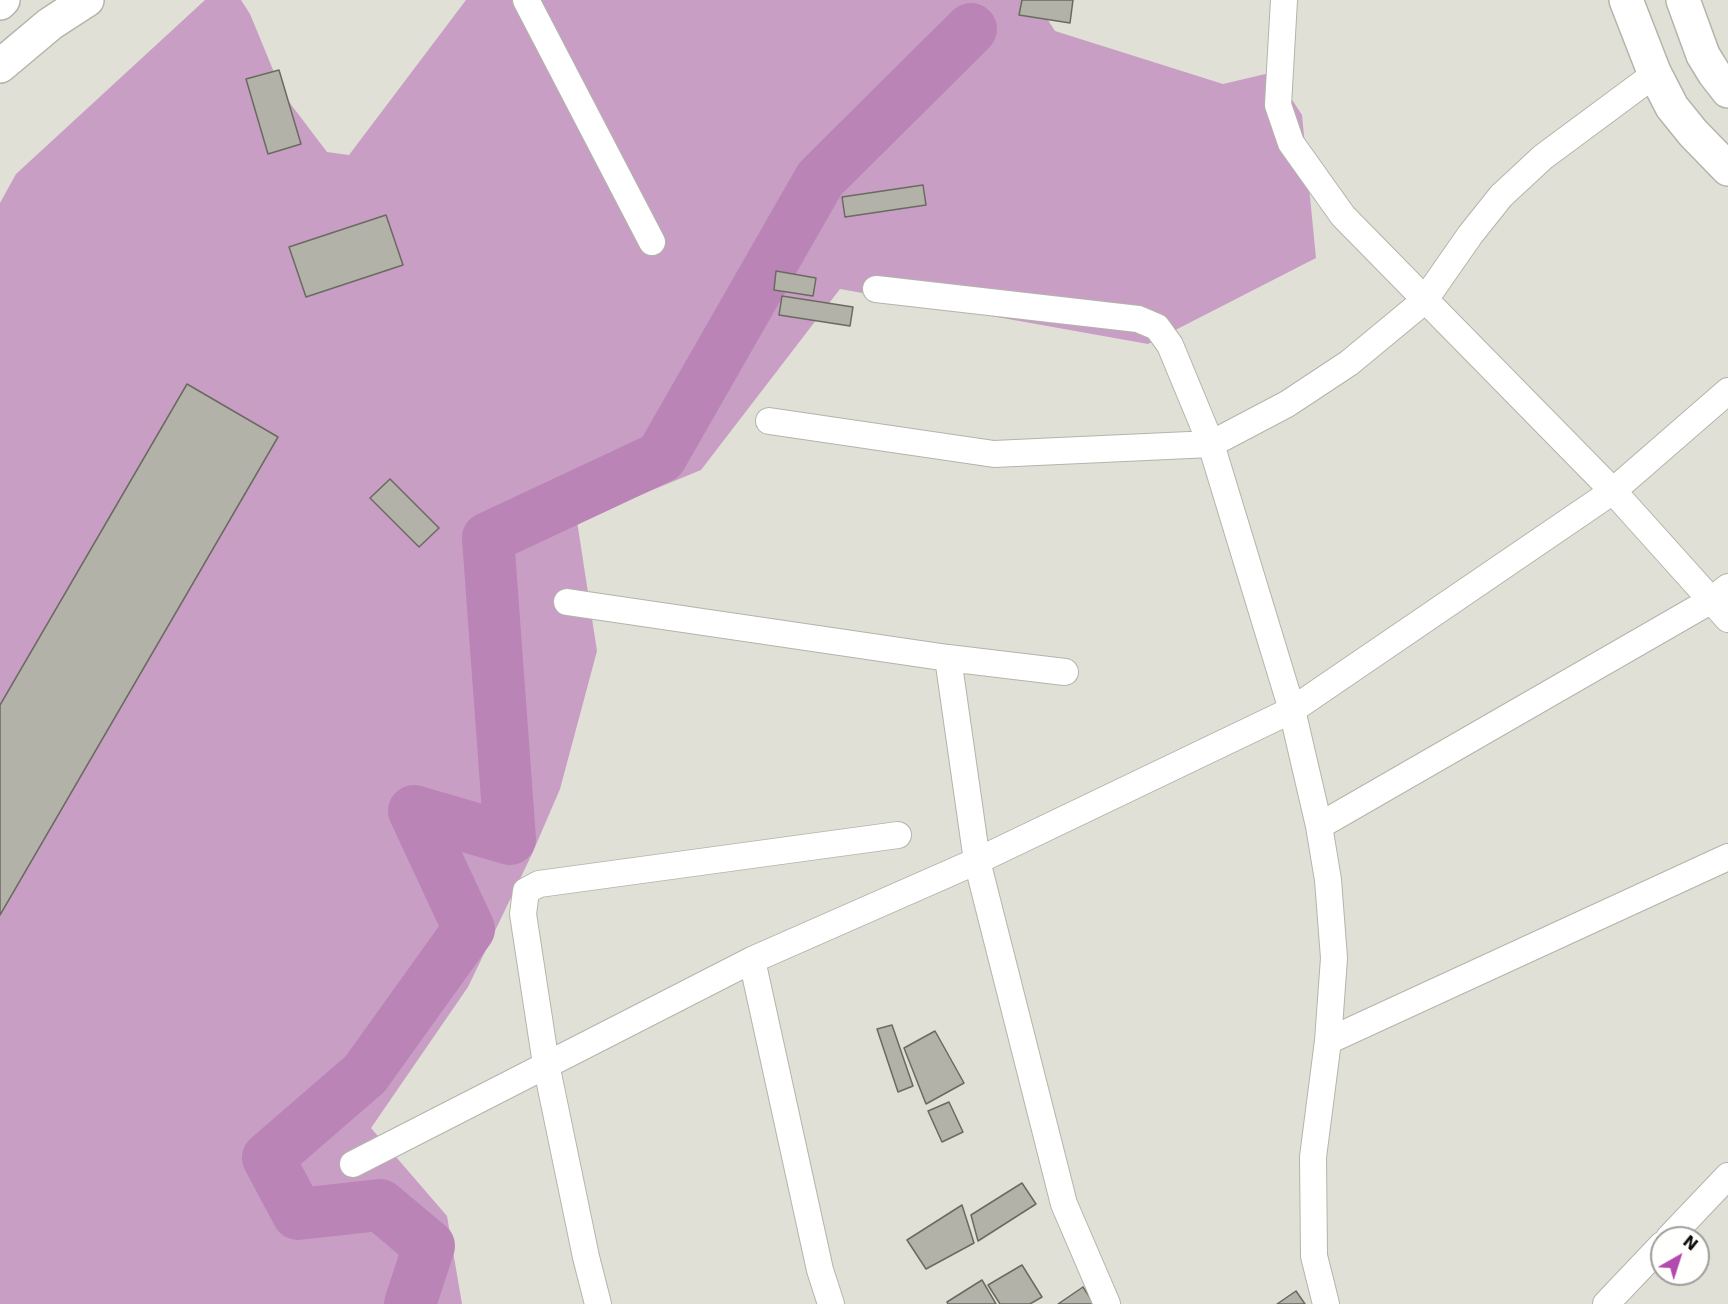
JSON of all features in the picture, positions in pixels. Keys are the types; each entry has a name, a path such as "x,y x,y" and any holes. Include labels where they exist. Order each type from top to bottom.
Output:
{"main road":[{"path":"0,66 50,24 87,0"},
{"path":"1626,0 1655,74 1672,107 1693,134 1728,169"},
{"path":"1683,0 1703,55 1728,91"}],"street":[{"path":"526,0 652,242"},
{"path":"1284,0 1278,105 1291,143 1343,216 1424,301 1719,594 1728,620"},
{"path":"769,421 994,454 1211,444 1296,398 1349,363 1424,301 1470,235 1501,196 1543,157 1655,74"},
{"path":"876,289 1138,319 1157,327 1170,345 1211,444 1292,710 1319,826 1328,880 1334,958 1328,1041 1313,1157 1314,1256 1326,1304"},
{"path":"352,1164 752,960 977,861 1292,710 1614,491 1728,391"},
{"path":"1319,826 1719,594"},
{"path":"567,602 948,658 1065,672"},
{"path":"948,658 977,861 1064,1204 1107,1304"},
{"path":"598,1304 546,1064 523,914 526,891 539,884 898,835"},
{"path":"1328,1041 1728,857"},
{"path":"752,960 820,1270 831,1304"},
{"path":"1680,1226 1728,1176"},
{"path":"1605,1304 1650,1257"}],"shaded area":[{"path":"205,0 241,0 250,14 283,94 327,152 349,155 466,0 1035,0 1055,31 1223,84 1274,72 1302,115 1316,258 1148,344 840,289 701,470 577,521 597,651 560,789 532,854 468,987 371,1128 447,1216 462,1304 0,1304 0,203 16,174"}],"building":[{"path":"1022,0 1073,0 1070,23 1019,15"},
{"path":"279,70 301,144 268,154 246,79"},
{"path":"923,185 926,205 845,217 842,197"},
{"path":"386,215 403,265 306,297 289,247"},
{"path":"776,271 816,278 813,296 774,290"},
{"path":"782,296 853,307 850,326 779,315"},
{"path":"187,384 278,437 0,915 0,705"},
{"path":"390,479 439,528 419,547 370,498"},
{"path":"892,1025 913,1086 898,1092 877,1029"},
{"path":"935,1031 964,1083 926,1104 904,1048"},
{"path":"949,1102 963,1132 942,1142 928,1111"},
{"path":"1022,1183 1036,1204 978,1241 971,1215"},
{"path":"962,1205 974,1243 926,1269 907,1240"},
{"path":"1022,1265 1042,1297 1030,1304 1000,1304 988,1285"},
{"path":"982,1280 996,1304 948,1304 947,1302"},
{"path":"1083,1287 1094,1304 1058,1304"},
{"path":"1296,1291 1305,1304 1277,1304"}],"waterway":[{"path":"410,1304 429,1246 380,1205 298,1214 268,1158 365,1074 469,929 414,811 510,839 488,538 661,457 820,179 971,29"}]}
